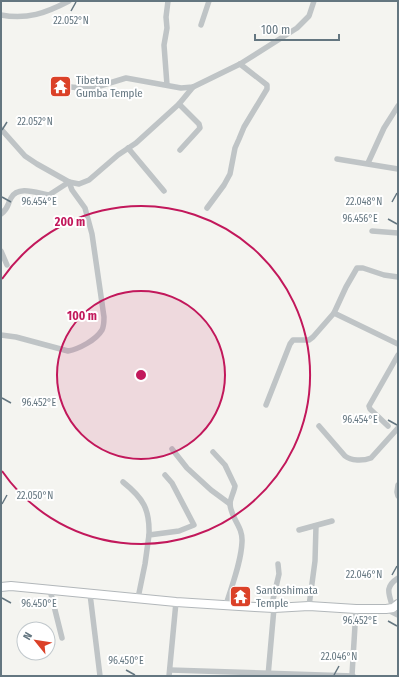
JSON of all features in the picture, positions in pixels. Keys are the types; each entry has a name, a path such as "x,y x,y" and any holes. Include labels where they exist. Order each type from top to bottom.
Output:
{"street":[{"path":"1,15 13,18 32,17 55,9 69,1"},
{"path":"167,85 164,45 167,28 166,17 168,1"},
{"path":"201,25 208,1"},
{"path":"71,87 90,89 126,78 181,88 193,87 240,64 297,28 308,16 314,1"},
{"path":"207,208 230,174 235,148 267,89 267,85 240,64"},
{"path":"1,129 25,156 69,182 79,184 89,180 136,142 178,104 193,87"},
{"path":"178,104 199,124 200,128 180,150"},
{"path":"368,163 384,128 398,106"},
{"path":"128,148 164,191"},
{"path":"337,159 398,168"},
{"path":"1,214 6,210 11,198 20,190 49,195 69,182"},
{"path":"1,335 16,337 68,351 75,350 85,345 102,330 104,325 103,307 92,234 86,208 72,190 69,182"},
{"path":"372,231 398,233"},
{"path":"1,251 7,265"},
{"path":"266,405 290,344 293,340 309,340 334,313 346,286 357,268 363,268 398,278"},
{"path":"334,313 398,344"},
{"path":"388,426 369,406 398,355"},
{"path":"319,426 349,460 371,458 398,428"},
{"path":"172,448 187,468 230,504 241,530 242,542 238,566 226,605"},
{"path":"213,452 225,465 235,486 230,504"},
{"path":"149,535 179,531 194,525 172,483 166,475"},
{"path":"123,482 136,492 146,506 149,522 149,535 145,564 138,598"},
{"path":"398,485 398,496"},
{"path":"299,530 332,521"},
{"path":"309,606 315,561 316,526"},
{"path":"269,675 272,608 280,574 278,564"},
{"path":"1,587 10,586 176,602 272,608 309,606 394,609 388,590 392,582 398,578"},
{"path":"50,590 62,638"},
{"path":"90,594 100,676"},
{"path":"176,602 170,673 352,676 356,608"}],"place":[{"name":"Tibetan Gumba Temple","path":"61,86"},
{"name":"Santoshimata Temple","path":"241,596"}]}
